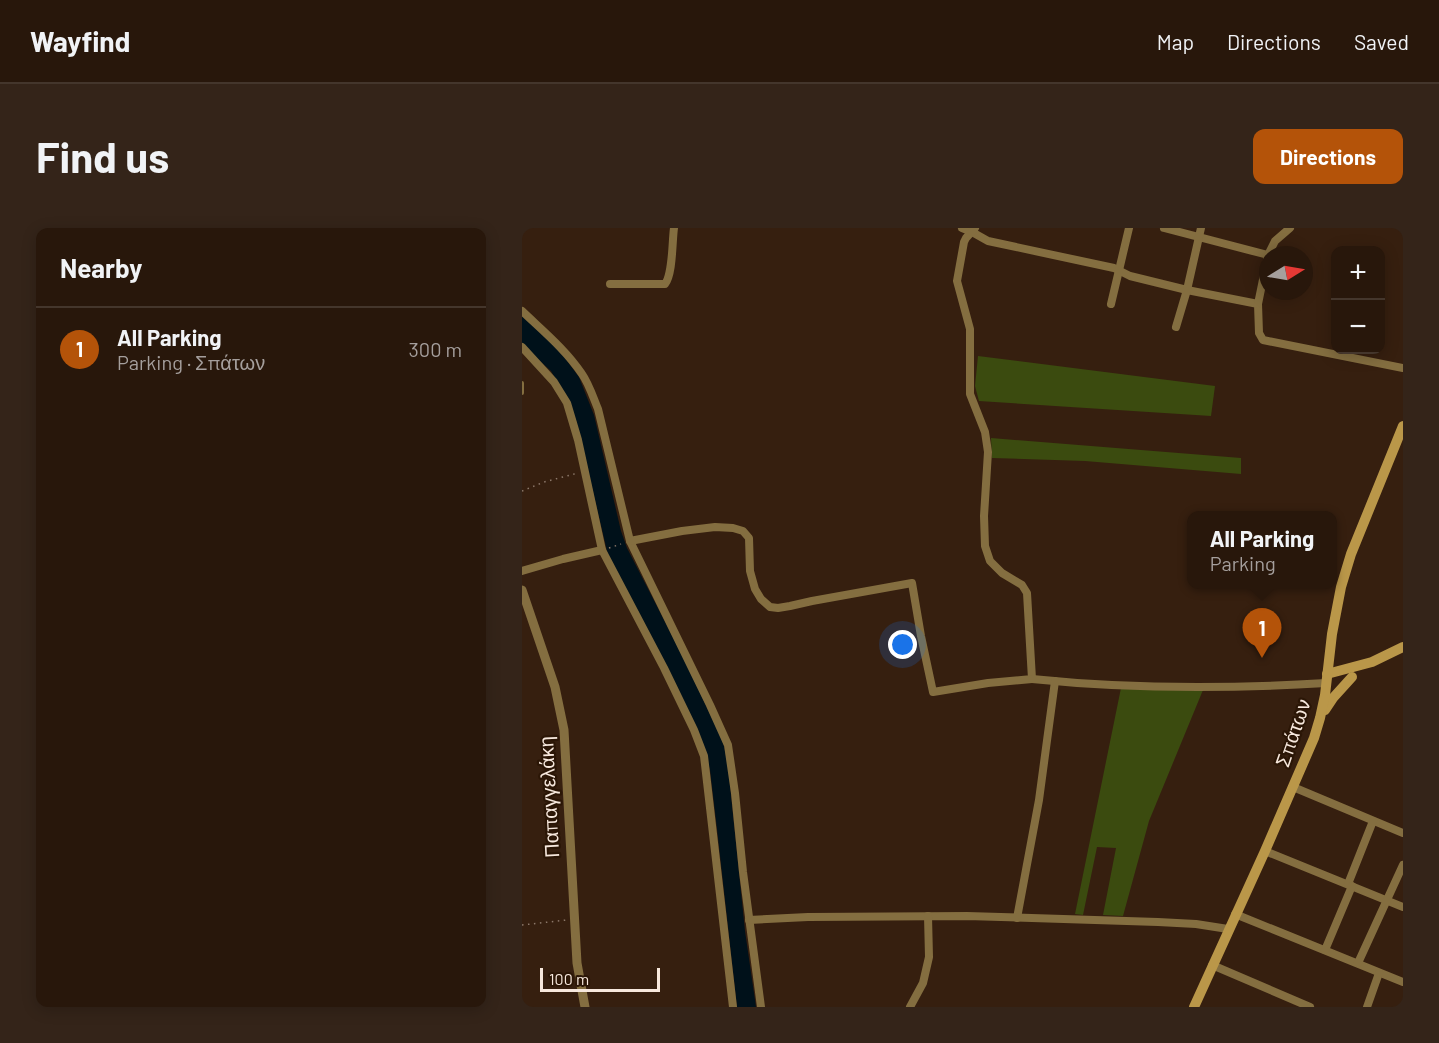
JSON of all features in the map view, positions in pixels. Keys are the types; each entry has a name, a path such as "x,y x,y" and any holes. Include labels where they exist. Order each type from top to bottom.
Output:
{"main road":[{"name":"Σπάτων","path":"1194,1007 1314,738 1327,678 1335,618 1351,554 1403,426"},
{"path":"1327,678 1372,662 1403,647"},
{"path":"1320,718 1332,698 1352,677 1372,662"},
{"path":"1327,678 1352,677"}],"street":[{"path":"610,284 665,284 670,270 674,228"},
{"path":"962,228 974,230 988,241 1114,268 1130,276 1187,290 1258,304"},
{"path":"1111,304 1129,228"},
{"path":"1164,228 1259,253"},
{"path":"1176,327 1201,228"},
{"path":"1272,246 1290,228"},
{"path":"974,230 964,242 957,281 970,329 970,394 985,432 987,452 985,546 990,561 1002,573 1023,585 1027,593 1032,679"},
{"path":"1259,299 1259,333 1263,340 1403,368"},
{"path":"522,311 563,350 582,374 590,390 598,409 630,541 728,745 761,1007"},
{"path":"522,347 544,369 561,392 573,419 602,550 678,697 704,756 733,1007"},
{"path":"630,541 715,527 743,531 748,537 750,571 755,589 770,607 790,606 912,583 922,645 933,692 1032,679 1229,688 1327,678"},
{"path":"522,571 602,550"},
{"name":"Παπαγγελάκη","path":"522,590 555,687 564,730 573,919 577,963 585,1007"},
{"path":"1017,918 1039,800 1055,681"},
{"path":"1293,788 1403,833"},
{"path":"1325,950 1373,821"},
{"path":"1265,851 1403,907"},
{"path":"1358,963 1403,865"},
{"path":"1235,914 1403,982"},
{"path":"749,920 928,916 1196,924 1228,929"},
{"path":"910,1007 923,983 928,957 928,916"},
{"path":"1212,965 1310,1007"},
{"path":"1367,1007 1379,973"}],"lane":[{"path":"522,383 522,393"}],"path":[{"path":"522,491 544,482 585,471"},
{"path":"602,550 630,541"},
{"path":"522,925 573,919"}],"green space":[{"path":"978,356 1215,386 1211,416 979,401 975,386"},
{"path":"991,438 1241,458 1241,474 1085,461 992,458"},
{"path":"1121,688 1203,690 1149,821 1123,916 1103,915 1116,848 1097,847 1083,915 1075,914"}],"water":[{"path":"522,316 559,350 579,377 594,415 627,548 682,655 724,746 756,1007 737,1007 710,770 705,752 608,555 576,420 569,402 551,371 522,345"}],"place":[{"name":"All Parking","path":"1262,658"}]}
